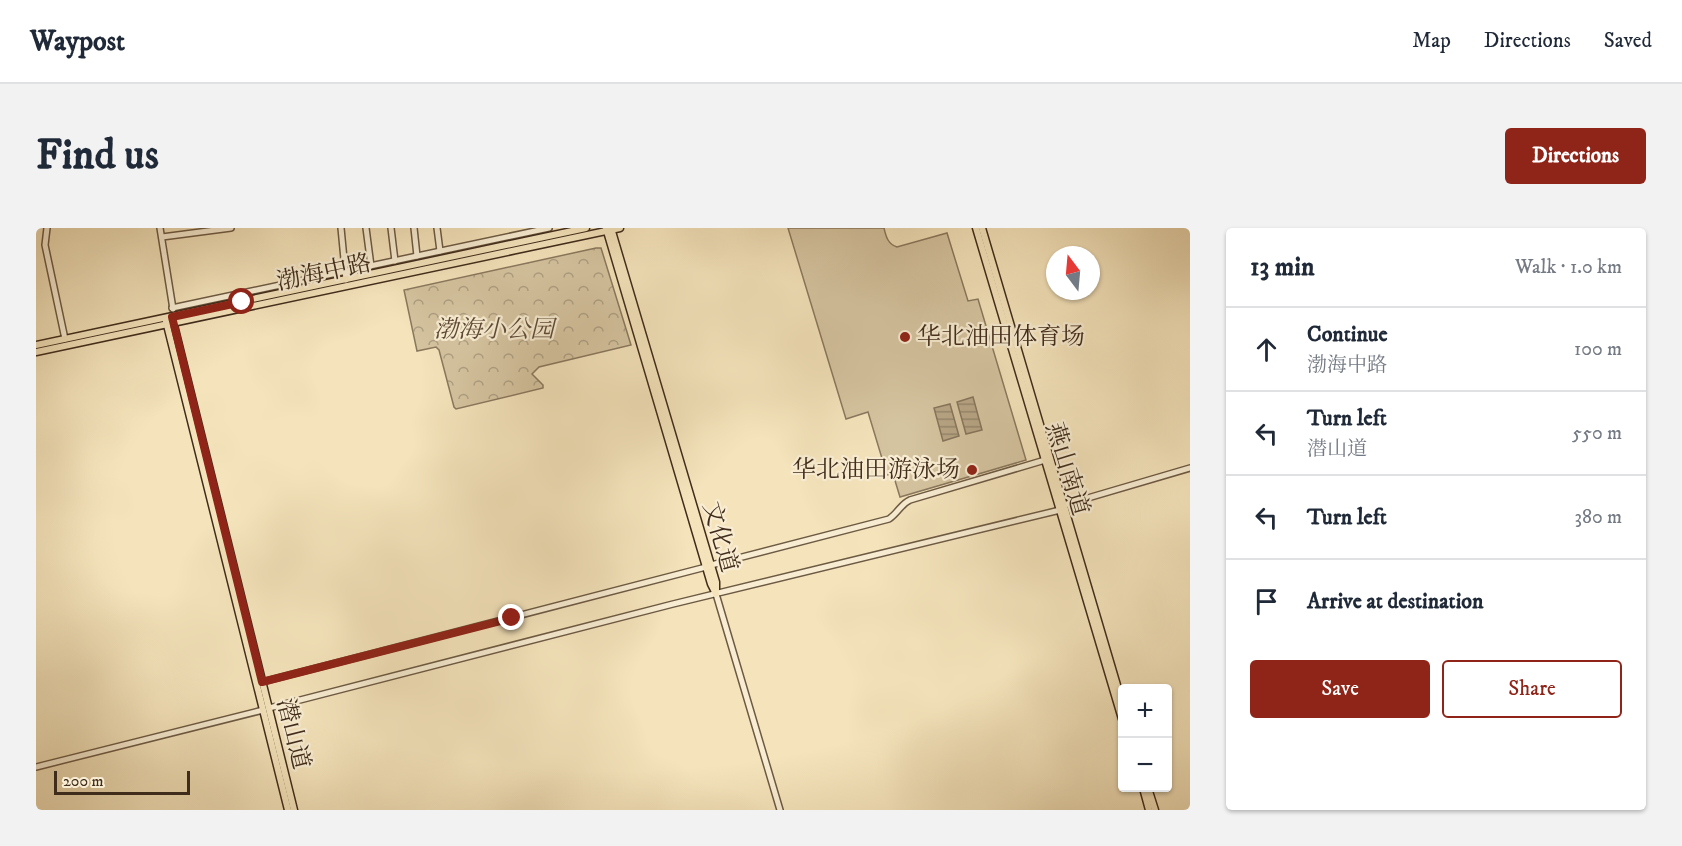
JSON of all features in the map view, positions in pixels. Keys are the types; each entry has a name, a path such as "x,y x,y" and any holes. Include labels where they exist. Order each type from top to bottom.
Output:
{"main road":[{"name":"渤海中路","path":"36,352 345,280 586,228"},
{"name":"渤海中路","path":"36,345 170,320 620,228"},
{"name":"燕山南道","path":"976,228 1045,460 1118,689"},
{"name":"燕山南道","path":"982,228 1118,705"},
{"name":"文化道","path":"609,229 708,566 716,582 716,594"},
{"name":"潜山道","path":"170,320 262,682 266,709 294,810"},
{"name":"潜山道","path":"170,320 266,709 288,810"},
{"path":"1144,792 1149,810"},
{"path":"1149,792 1155,810"}],"street":[{"path":"47,228 45,245 66,339"},
{"path":"160,228 172,308 170,320"},
{"path":"162,237 231,228"},
{"path":"341,228 345,280"},
{"path":"366,228 371,266"},
{"path":"391,228 395,261"},
{"path":"414,228 417,256"},
{"path":"437,228 440,251"},
{"path":"172,308 549,228"},
{"path":"262,682 882,521 896,514 905,502 910,500 1045,460"},
{"path":"36,767 1062,508 1190,468"},
{"path":"716,594 780,810"}],"green space":[{"name":"华北油田体育场","path":"788,228 884,228 888,240 897,247 947,233 968,301 978,299 1026,460 900,497 893,474 887,475 868,412 846,419"},
{"name":"渤海小公园","path":"601,248 631,345 539,367 532,374 543,385 543,388 456,409 439,350 436,347 417,351 404,290"}],"shaded area":[{"path":"973,397 982,430 966,434 957,402"},
{"path":"950,404 959,436 943,441 934,408"}],"place":[{"name":"华北油田体育场","path":"905,337"},
{"name":"华北油田游泳场","path":"972,470"}],"route":[{"path":"242,302 172,317 262,682 512,618"}]}
